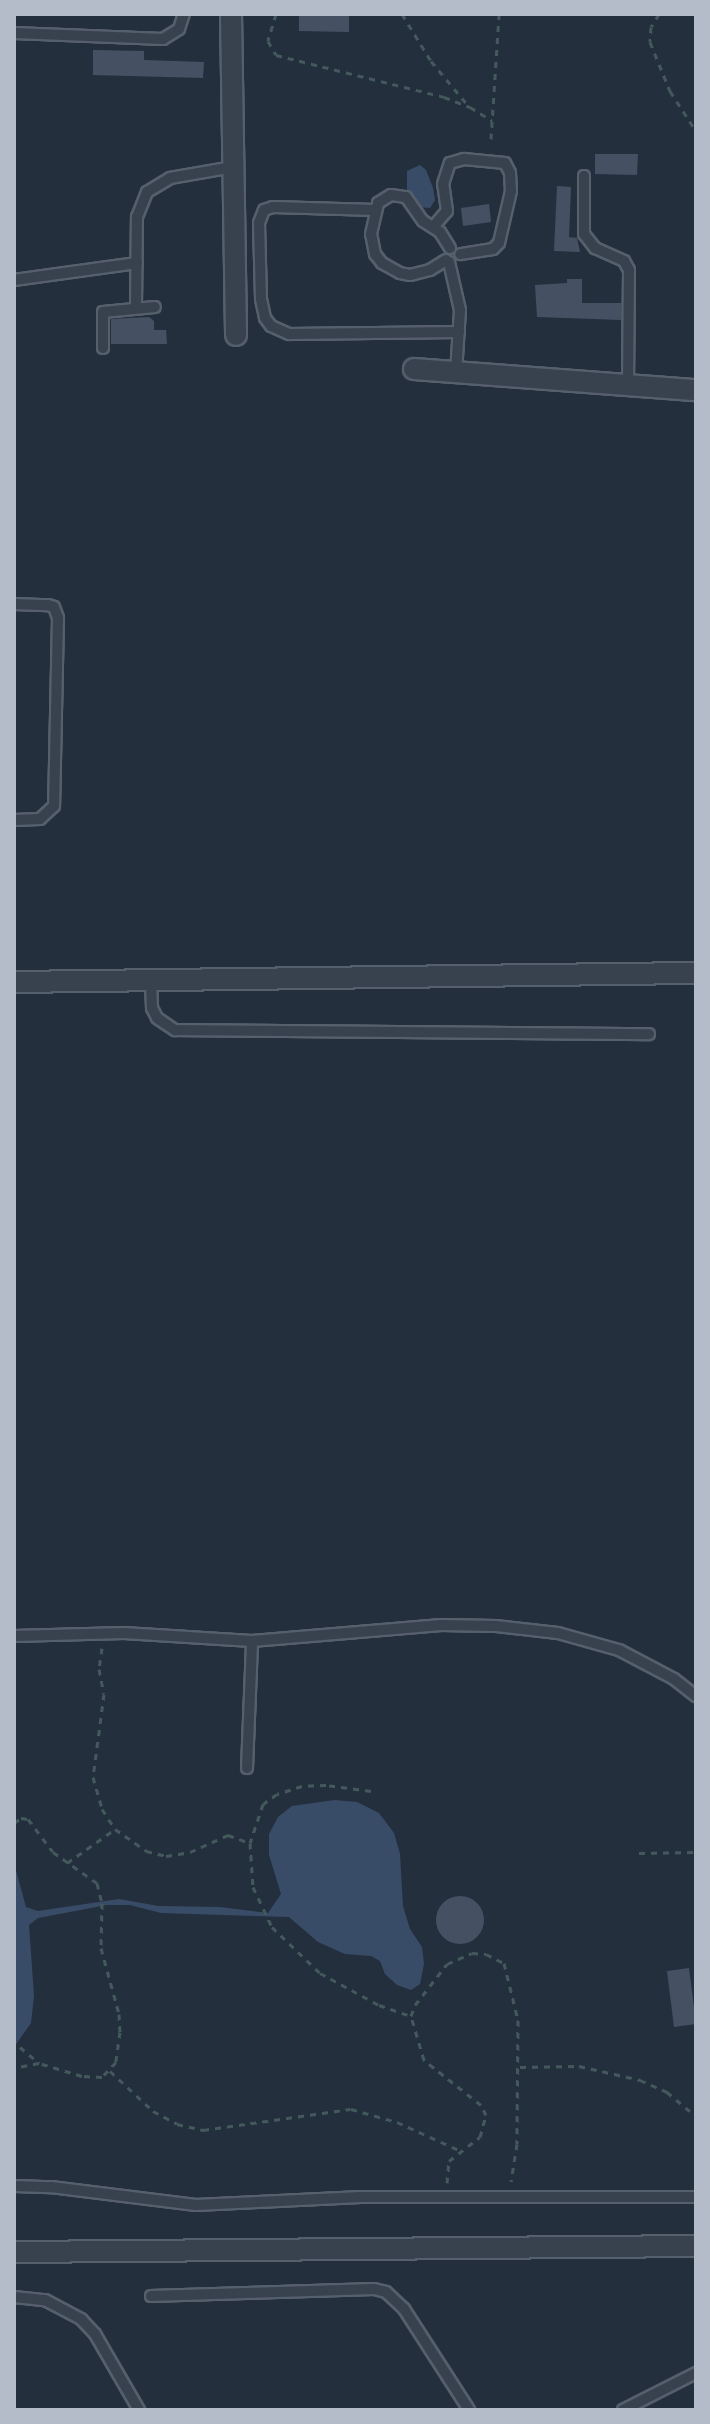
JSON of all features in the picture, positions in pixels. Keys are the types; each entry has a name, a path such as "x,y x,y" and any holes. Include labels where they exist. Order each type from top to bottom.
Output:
{"street":[{"path":"231,14 236,335"},
{"path":"414,369 696,390"},
{"path":"14,982 696,973"},
{"path":"14,2252 696,2246"}],"lane":[{"path":"14,33 163,39 179,29 184,14"},
{"path":"433,227 447,211 443,184 450,163 464,159 505,163 510,173 511,191 499,243 493,249 455,251"},
{"path":"136,307 137,217 147,192 170,178 233,167"},
{"path":"584,176 584,234 595,248 615,255 629,270 628,385"},
{"path":"406,197 423,221 433,227 455,251 457,261 448,261 421,274 390,269 375,254 372,244 375,210 384,198 406,197"},
{"path":"375,210 268,208 260,219 262,309 265,318 279,331 298,335 459,332"},
{"path":"234,243 260,242"},
{"path":"448,261 459,298 456,373"},
{"path":"14,280 137,263"},
{"path":"103,348 103,312 155,307"},
{"path":"14,604 48,605 54,607 58,618 54,806 40,819 14,820"},
{"path":"151,980 152,1008 165,1025 175,1030 649,1034"},
{"path":"14,1636 106,1633 252,1641 441,1625 558,1633 619,1650 674,1679 696,1696"},
{"path":"247,1768 252,1641"},
{"path":"14,2186 79,2190 196,2205 446,2195 696,2197"},
{"path":"151,2296 374,2289 386,2292 404,2309 469,2410"},
{"path":"14,2297 45,2300 81,2319 95,2334 139,2410"},
{"path":"623,2410 696,2373"}],"path":[{"path":"276,14 268,41 276,55 470,107"},
{"path":"402,14 431,61 470,107 492,121"},
{"path":"491,139 499,14"},
{"path":"659,14 651,27 650,42 670,91 696,131"},
{"path":"106,1633 99,1660 104,1694 93,1777 102,1809 115,1829 146,1851 166,1856 190,1852 228,1835 250,1843"},
{"path":"371,1791 326,1785 302,1786 277,1794 263,1804 256,1816 250,1843 253,1887 259,1907 287,1943 320,1973 348,1991 411,2016"},
{"path":"14,1823 21,1818 28,1819 53,1852 93,1878 100,1892 101,1948 120,2023 118,2052 110,2071 92,2078 39,2063 20,2047"},
{"path":"67,1863 115,1829"},
{"path":"639,1853 696,1852"},
{"path":"446,2195 449,2161 480,2137 486,2115 481,2105 424,2060 411,2016 415,2005 447,1964 472,1953 497,1958 504,1963 513,1989 520,2067 517,2144 508,2196"},
{"path":"14,2068 39,2063"},
{"path":"520,2067 579,2066 640,2080 667,2092 696,2116"},
{"path":"110,2071 153,2111 177,2124 203,2130 351,2109 397,2122 461,2151"}],"water":[{"path":"420,165 426,170 433,188 435,200 430,208 418,207 407,190 407,171"},
{"path":"335,1800 357,1802 379,1813 394,1833 400,1854 403,1906 410,1929 422,1947 424,1964 420,1984 411,1990 397,1985 385,1974 380,1961 371,1956 345,1954 318,1942 289,1917 161,1913 130,1905 107,1905 38,1918 29,1925 34,1996 31,2023 14,2047 14,1863 26,1907 38,1911 119,1899 158,1906 220,1907 268,1913 281,1894 269,1855 269,1834 278,1817 292,1806"}],"building":[{"path":"299,14 349,14 349,32 299,31"},
{"path":"93,50 144,51 144,60 204,62 203,78 93,75"},
{"path":"595,154 638,154 637,175 595,174"},
{"path":"557,186 571,187 569,237 577,238 580,252 554,251"},
{"path":"489,204 491,222 463,226 461,208"},
{"path":"567,279 582,279 582,303 621,303 621,320 537,317 535,285 567,283"},
{"path":"149,317 154,321 154,330 166,330 167,344 111,344 111,319"},
{"path":"460,1896 477,1903 484,1920 477,1937 460,1944 443,1937 436,1920 443,1903"},
{"path":"689,1968 696,2024 674,2027 667,1971"}]}
